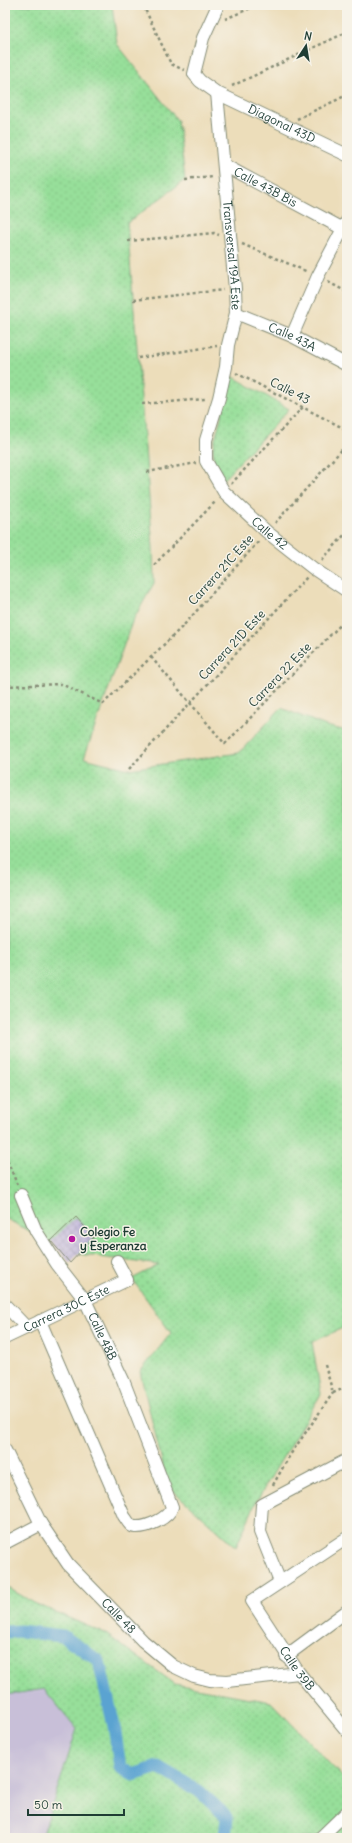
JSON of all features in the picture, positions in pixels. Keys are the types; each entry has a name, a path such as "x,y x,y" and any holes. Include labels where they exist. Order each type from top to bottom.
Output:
{"street":[{"path":"194,74 203,38 218,5"},
{"name":"Diagonal 43D","path":"194,74 200,81 217,93 347,154"},
{"name":"Transversal 19A Este","path":"206,461 206,440 219,398 226,367 228,345 236,313 217,93"},
{"name":"Calle 43B Bis","path":"224,164 345,227"},
{"path":"292,336 318,276 345,227"},
{"name":"Calle 43A","path":"236,313 292,336 347,365"},
{"name":"Calle 42","path":"206,461 224,492 267,532 314,569 347,591"},
{"name":"Calle 48B","path":"21,1195 36,1231 48,1251 85,1300 123,1380 163,1488 172,1507 170,1513 160,1521 136,1528 131,1526 124,1516 40,1321"},
{"name":"Carrera 30C Este","path":"5,1338 127,1280 117,1261"},
{"path":"5,1306 27,1328"},
{"name":"Calle 48","path":"5,1450 41,1524 68,1564 144,1641 173,1666 194,1676 228,1682 299,1673"},
{"path":"347,1460 262,1505 260,1532 280,1582 347,1538"},
{"path":"5,1543 41,1524"},
{"name":"Calle 39B","path":"280,1582 252,1601 286,1656 347,1732"},
{"path":"286,1656 347,1611"},
{"path":"320,1838 347,1812"}],"path":[{"path":"144,5 171,64 194,74"},
{"path":"209,26 258,5"},
{"path":"217,93 347,32"},
{"path":"284,125 347,94"},
{"name":"Calle 43B Bis","path":"185,180 214,177 224,164"},
{"path":"133,300 235,289"},
{"path":"138,358 228,345"},
{"name":"Calle 43","path":"226,367 347,430"},
{"path":"142,404 219,398"},
{"name":"Carrera 21C Este","path":"5,686 61,684 103,704 183,626 347,444"},
{"path":"147,472 206,461"},
{"name":"Carrera 21D Este","path":"129,769 347,532"},
{"name":"Carrera 22 Este","path":"190,704 225,744 347,618"},
{"path":"151,657 190,704"},
{"path":"5,1156 21,1195"},
{"path":"325,1365 333,1393"},
{"path":"273,1486 290,1455 333,1393 347,1387"}],"shaded area":[{"path":"44,1689 77,1729 43,1834 45,1838 5,1838 5,1695"}],"green space":[{"path":"5,5 112,5 117,44 178,121 185,180 127,223 153,548 154,583 132,622 84,758 129,769 239,753 281,708 326,726 347,731 347,1086 342,1089 347,1093 347,1326 312,1342 321,1394 256,1502 236,1547 168,1486 140,1372 171,1333 132,1279 159,1265 78,1254 94,1237 76,1217 50,1242 5,1218"},
{"path":"232,376 289,409 223,480 214,465 213,447"},
{"path":"5,1586 34,1603 106,1634 175,1684 271,1702 347,1782 347,1838 45,1838 43,1834 77,1729 44,1689 5,1695"}],"building":[{"name":"Colegio Fe y Esperanza","path":"76,1217 94,1237 70,1263 51,1241"}],"waterway":[{"path":"5,1632 20,1631 63,1636 99,1661 114,1726 120,1767 133,1775 158,1767 199,1791 227,1817 225,1838"}],"place":[{"name":"Colegio Fe y Esperanza","path":"72,1239"}]}
